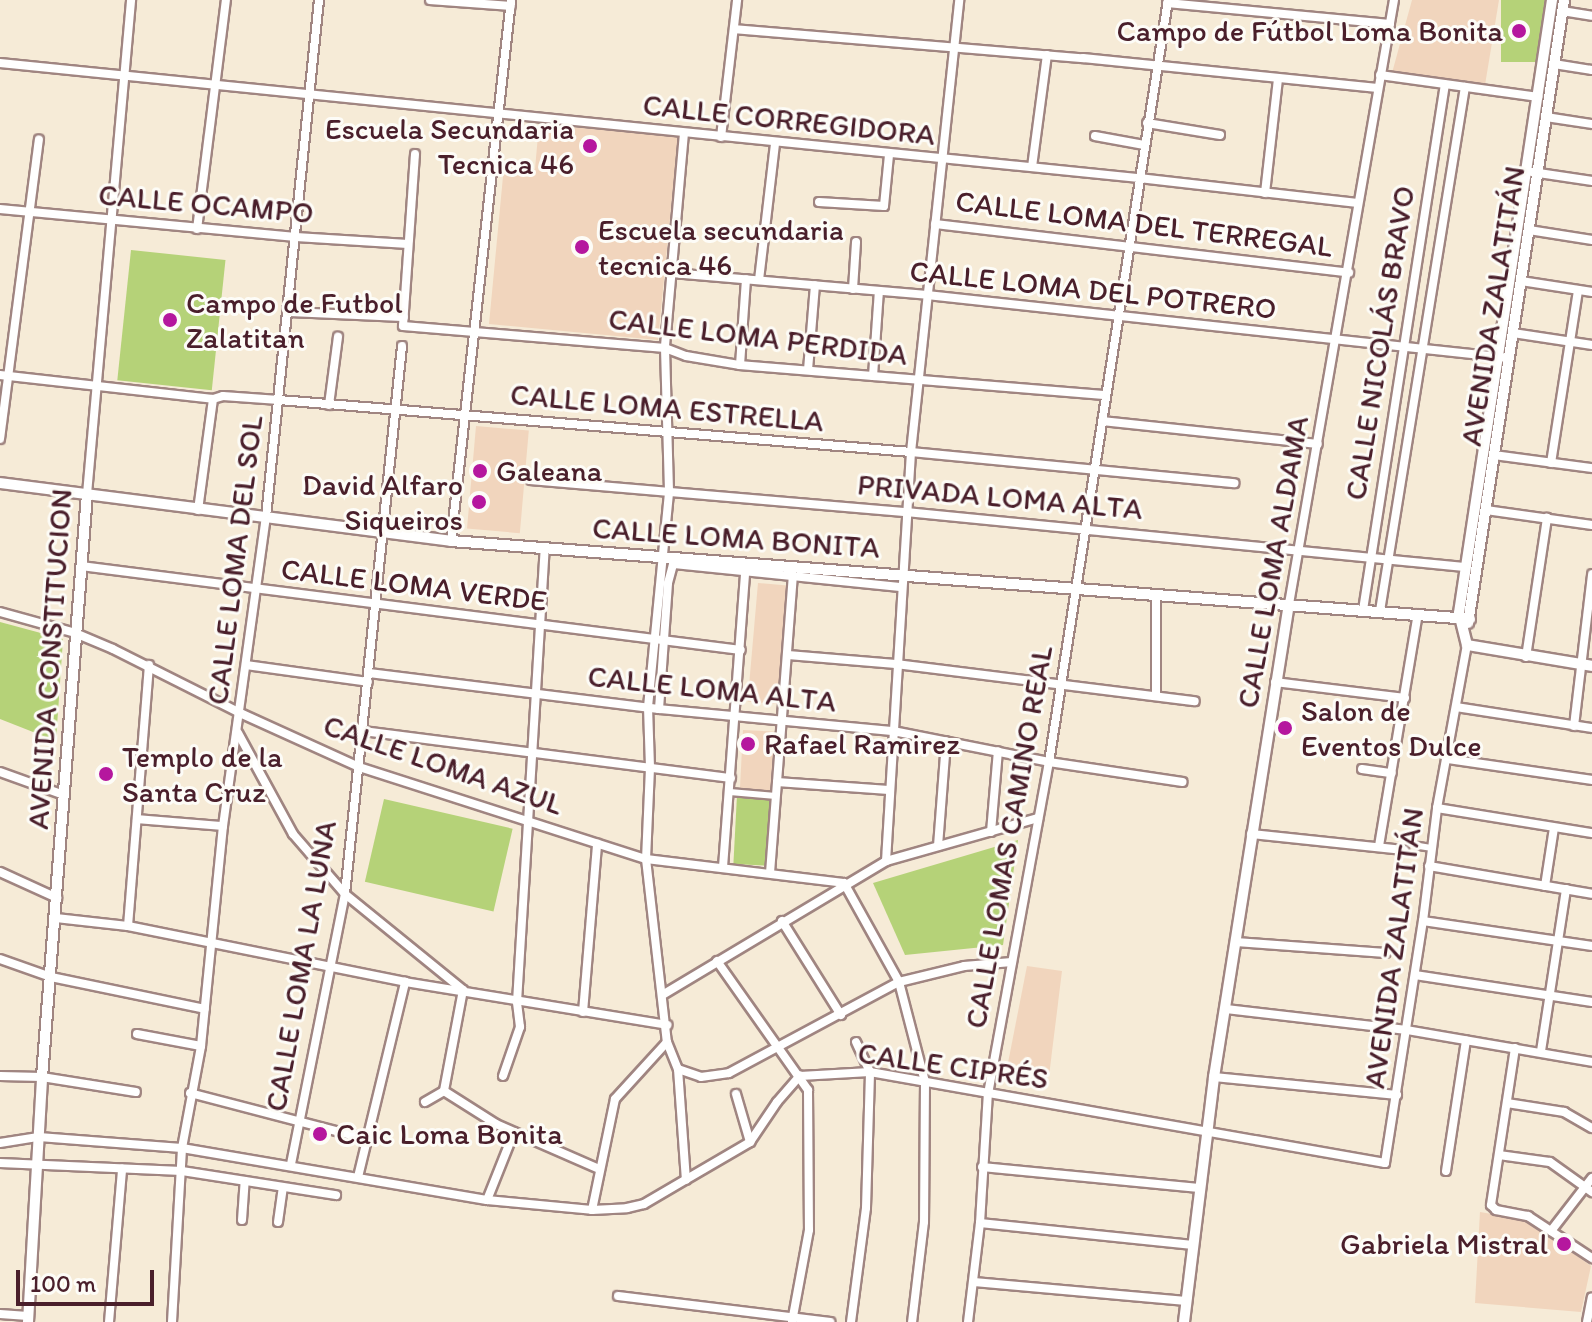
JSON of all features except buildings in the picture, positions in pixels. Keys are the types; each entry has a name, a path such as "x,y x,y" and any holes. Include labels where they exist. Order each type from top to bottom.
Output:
{"street":[{"name":"AVENIDA CONSTITUCION","path":"28,1319 36,1164 75,633 109,221 131,0"},
{"path":"197,229 226,0"},
{"name":"CALLE LOMA DEL SOL","path":"172,1322 182,1148 201,1046 223,826 266,517 319,0"},
{"path":"430,0 511,3 451,541"},
{"path":"721,137 737,0"},
{"path":"886,861 911,452 959,0"},
{"name":"CALLE LOMA ALDAMA","path":"1184,1322 1206,1132 1275,682 1349,273 1358,203 1394,0"},
{"name":"AVENIDA ZALATITÁN","path":"1465,622 1486,510 1504,357 1513,333 1529,230 1538,97 1552,0"},
{"path":"1168,2 1390,24"},
{"name":"CALLE LOMAS CAMINO REAL","path":"968,1322 980,1223 988,1094 1049,762 1168,2"},
{"path":"1563,6 1592,16"},
{"name":"AVENIDA ZALATITÁN","path":"1465,622 1464,567 1504,357 1532,172 1546,117 1563,6"},
{"path":"734,29 1047,55 1377,88"},
{"path":"1032,167 1047,55"},
{"name":"CALLE CORREGIDORA","path":"0,63 311,97 1139,178 1358,203"},
{"path":"1554,64 1592,70"},
{"path":"1380,75 1538,97"},
{"path":"1265,193 1278,79"},
{"name":"CALLE NICOLÁS BRAVO","path":"1363,610 1445,84"},
{"name":"CALLE NICOLÁS BRAVO","path":"1380,611 1465,87"},
{"path":"1546,117 1592,124"},
{"path":"1147,123 1220,135"},
{"path":"684,133 665,348 670,432 669,493 660,555 648,707 650,768 646,859 668,1025 667,1042 678,1069 686,1180"},
{"path":"1095,136 1144,145"},
{"path":"0,439 4,376 31,212 39,140"},
{"path":"759,280 775,143"},
{"path":"404,322 415,154"},
{"path":"819,202 884,206 889,155"},
{"path":"1532,172 1592,181"},
{"name":"CALLE OCAMPO","path":"0,209 197,229 408,244"},
{"name":"CALLE LOMA DEL TERREGAL","path":"935,224 1349,273"},
{"path":"1529,230 1592,240"},
{"path":"853,289 856,242"},
{"name":"CALLE LOMA DEL POTRERO","path":"672,273 927,295 1422,351 1504,357"},
{"path":"740,365 746,279"},
{"path":"1521,281 1592,292"},
{"path":"808,370 815,285"},
{"path":"1551,463 1578,290"},
{"path":"873,376 879,291"},
{"name":"CALLE LOMA PERDIDA","path":"288,312 665,348 686,356 740,365 1106,395"},
{"path":"1513,333 1592,345"},
{"path":"329,405 338,337"},
{"name":"CALLE LOMA LA LUNA","path":"291,1164 328,966 345,894 402,346"},
{"name":"CALLE LOMA ESTRELLA","path":"4,376 213,399 223,396 279,400 670,432 1235,483"},
{"path":"198,510 213,399"},
{"path":"1102,421 1318,444"},
{"path":"1494,455 1592,468"},
{"name":"PRIVADA LOMA ALTA","path":"531,480 906,512 1464,567"},
{"name":"CALLE LOMA BONITA","path":"0,483 451,541 660,555 902,581 1077,588 1418,614 1465,622"},
{"path":"1486,510 1592,525"},
{"path":"1526,657 1547,518"},
{"path":"503,1076 519,1036 517,1002 531,822 545,549"},
{"path":"659,709 671,565 902,581"},
{"name":"CALLE LOMA VERDE","path":"81,566 741,650"},
{"path":"723,867 745,571"},
{"path":"1574,726 1586,666 1592,574"},
{"path":"770,873 793,575"},
{"path":"1156,595 1156,696"},
{"name":"CALLE LOMA AZUL","path":"0,612 75,633 149,665 240,713 359,767 597,844 646,859 844,883"},
{"path":"1379,846 1418,614"},
{"path":"1465,622 1467,645 1586,666"},
{"name":"AVENIDA ZALATITÁN","path":"1385,1163 1423,921 1437,808 1467,645"},
{"path":"788,655 896,664 1195,701"},
{"path":"128,926 149,665"},
{"name":"CALLE LOMA ALTA","path":"246,665 893,731 1049,762"},
{"path":"1275,682 1405,698"},
{"path":"1456,707 1592,728"},
{"path":"363,731 731,778"},
{"path":"238,733 293,834 345,894 463,990"},
{"path":"938,846 946,741"},
{"path":"991,832 998,751"},
{"path":"1448,759 1592,780"},
{"path":"1049,762 1183,782"},
{"path":"1362,769 1392,773"},
{"path":"0,772 64,795"},
{"path":"777,782 889,790"},
{"path":"730,792 776,796"},
{"path":"1437,808 1592,833"},
{"path":"664,994 844,883 886,861 1038,818"},
{"path":"137,819 223,826"},
{"path":"1545,886 1554,828"},
{"path":"1251,834 1404,850"},
{"path":"583,1012 597,844"},
{"path":"1419,846 1431,848"},
{"path":"1429,866 1592,894"},
{"path":"0,872 57,898"},
{"path":"844,883 899,982 925,1082 924,1222 912,1322"},
{"path":"1541,1051 1566,889"},
{"path":"56,918 128,926 405,982 668,1025"},
{"path":"782,921 841,1015"},
{"path":"1423,921 1592,946"},
{"path":"1236,942 1386,953"},
{"path":"0,959 51,977 205,1009"},
{"path":"717,961 808,1090 809,1230 792,1319"},
{"path":"678,1069 701,1077 729,1073 899,982 964,966 1012,962"},
{"path":"1415,975 1592,1002"},
{"path":"358,1177 405,982"},
{"path":"425,1102 444,1091 463,990"},
{"path":"1226,1009 1407,1030 1592,1062"},
{"path":"137,1034 201,1046"},
{"path":"1446,1171 1466,1041"},
{"path":"592,1210 615,1099 667,1042"},
{"path":"851,1322 866,1208 870,1072 856,1042"},
{"path":"1515,1048 1493,1208 1528,1216 1592,1258"},
{"name":"CALLE CIPRÉS","path":"800,1076 870,1072 1385,1163"},
{"path":"0,1076 42,1077 136,1092"},
{"path":"0,1143 39,1137 182,1148 291,1164 487,1200 592,1210 644,1204 750,1142 777,1102 800,1076"},
{"path":"1214,1077 1397,1095"},
{"path":"444,1091 514,1132 599,1169"},
{"path":"190,1093 367,1139"},
{"path":"736,1094 750,1142"},
{"path":"1507,1103 1564,1112 1592,1128"},
{"path":"487,1200 514,1132"},
{"path":"1499,1155 1550,1162 1588,1190"},
{"path":"0,1163 182,1171 336,1195"},
{"path":"982,1167 1199,1188"},
{"path":"109,1322 122,1169"},
{"path":"1551,1231 1588,1190 1592,1178"},
{"path":"242,1220 245,1181"},
{"path":"278,1222 283,1188"},
{"path":"980,1223 1193,1245"},
{"path":"974,1282 1186,1301"},
{"path":"618,1296 830,1322"},
{"path":"1587,1322 1592,1297"},
{"path":"736,1322 738,1311"},
{"path":"0,1314 28,1319"}],"shaded area":[{"path":"1412,0 1499,0 1485,85 1392,73"},
{"name":"Escuela secundaria tecnica 46","path":"539,124 678,137 658,340 489,324 504,166 535,169"},
{"path":"476,426 529,431 520,533 467,529"},
{"path":"758,583 790,586 780,704 748,702"},
{"path":"743,730 777,732 774,793 740,791"},
{"path":"1027,966 1062,971 1049,1076 1007,1068"},
{"path":"1480,1212 1527,1220 1591,1266 1581,1312 1475,1303"}],"green space":[{"name":"Campo de Fútbol Loma Bonita","path":"1501,0 1547,0 1547,62 1501,62"},
{"name":"Campo de Futbol Zalatitan","path":"131,250 225,260 212,390 117,380"},
{"path":"0,622 63,639 56,741 0,719"},
{"path":"737,795 773,797 769,866 733,864"},
{"path":"384,799 513,829 493,912 365,882"},
{"path":"1018,840 1003,945 905,955 873,883"}],"place":[{"name":"Campo de Fútbol Loma Bonita","path":"1519,31"},
{"name":"Escuela Secundaria Tecnica 46","path":"590,146"},
{"name":"Escuela secundaria tecnica 46","path":"582,247"},
{"name":"Campo de Futbol Zalatitan","path":"170,320"},
{"name":"Galeana","path":"480,471"},
{"name":"David Alfaro Siqueiros","path":"479,502"},
{"name":"Salon de Eventos Dulce","path":"1285,728"},
{"name":"Rafael Ramirez","path":"748,744"},
{"name":"Templo de la Santa Cruz","path":"106,774"},
{"name":"Caic Loma Bonita","path":"320,1134"},
{"name":"Gabriela Mistral","path":"1564,1244"}]}
